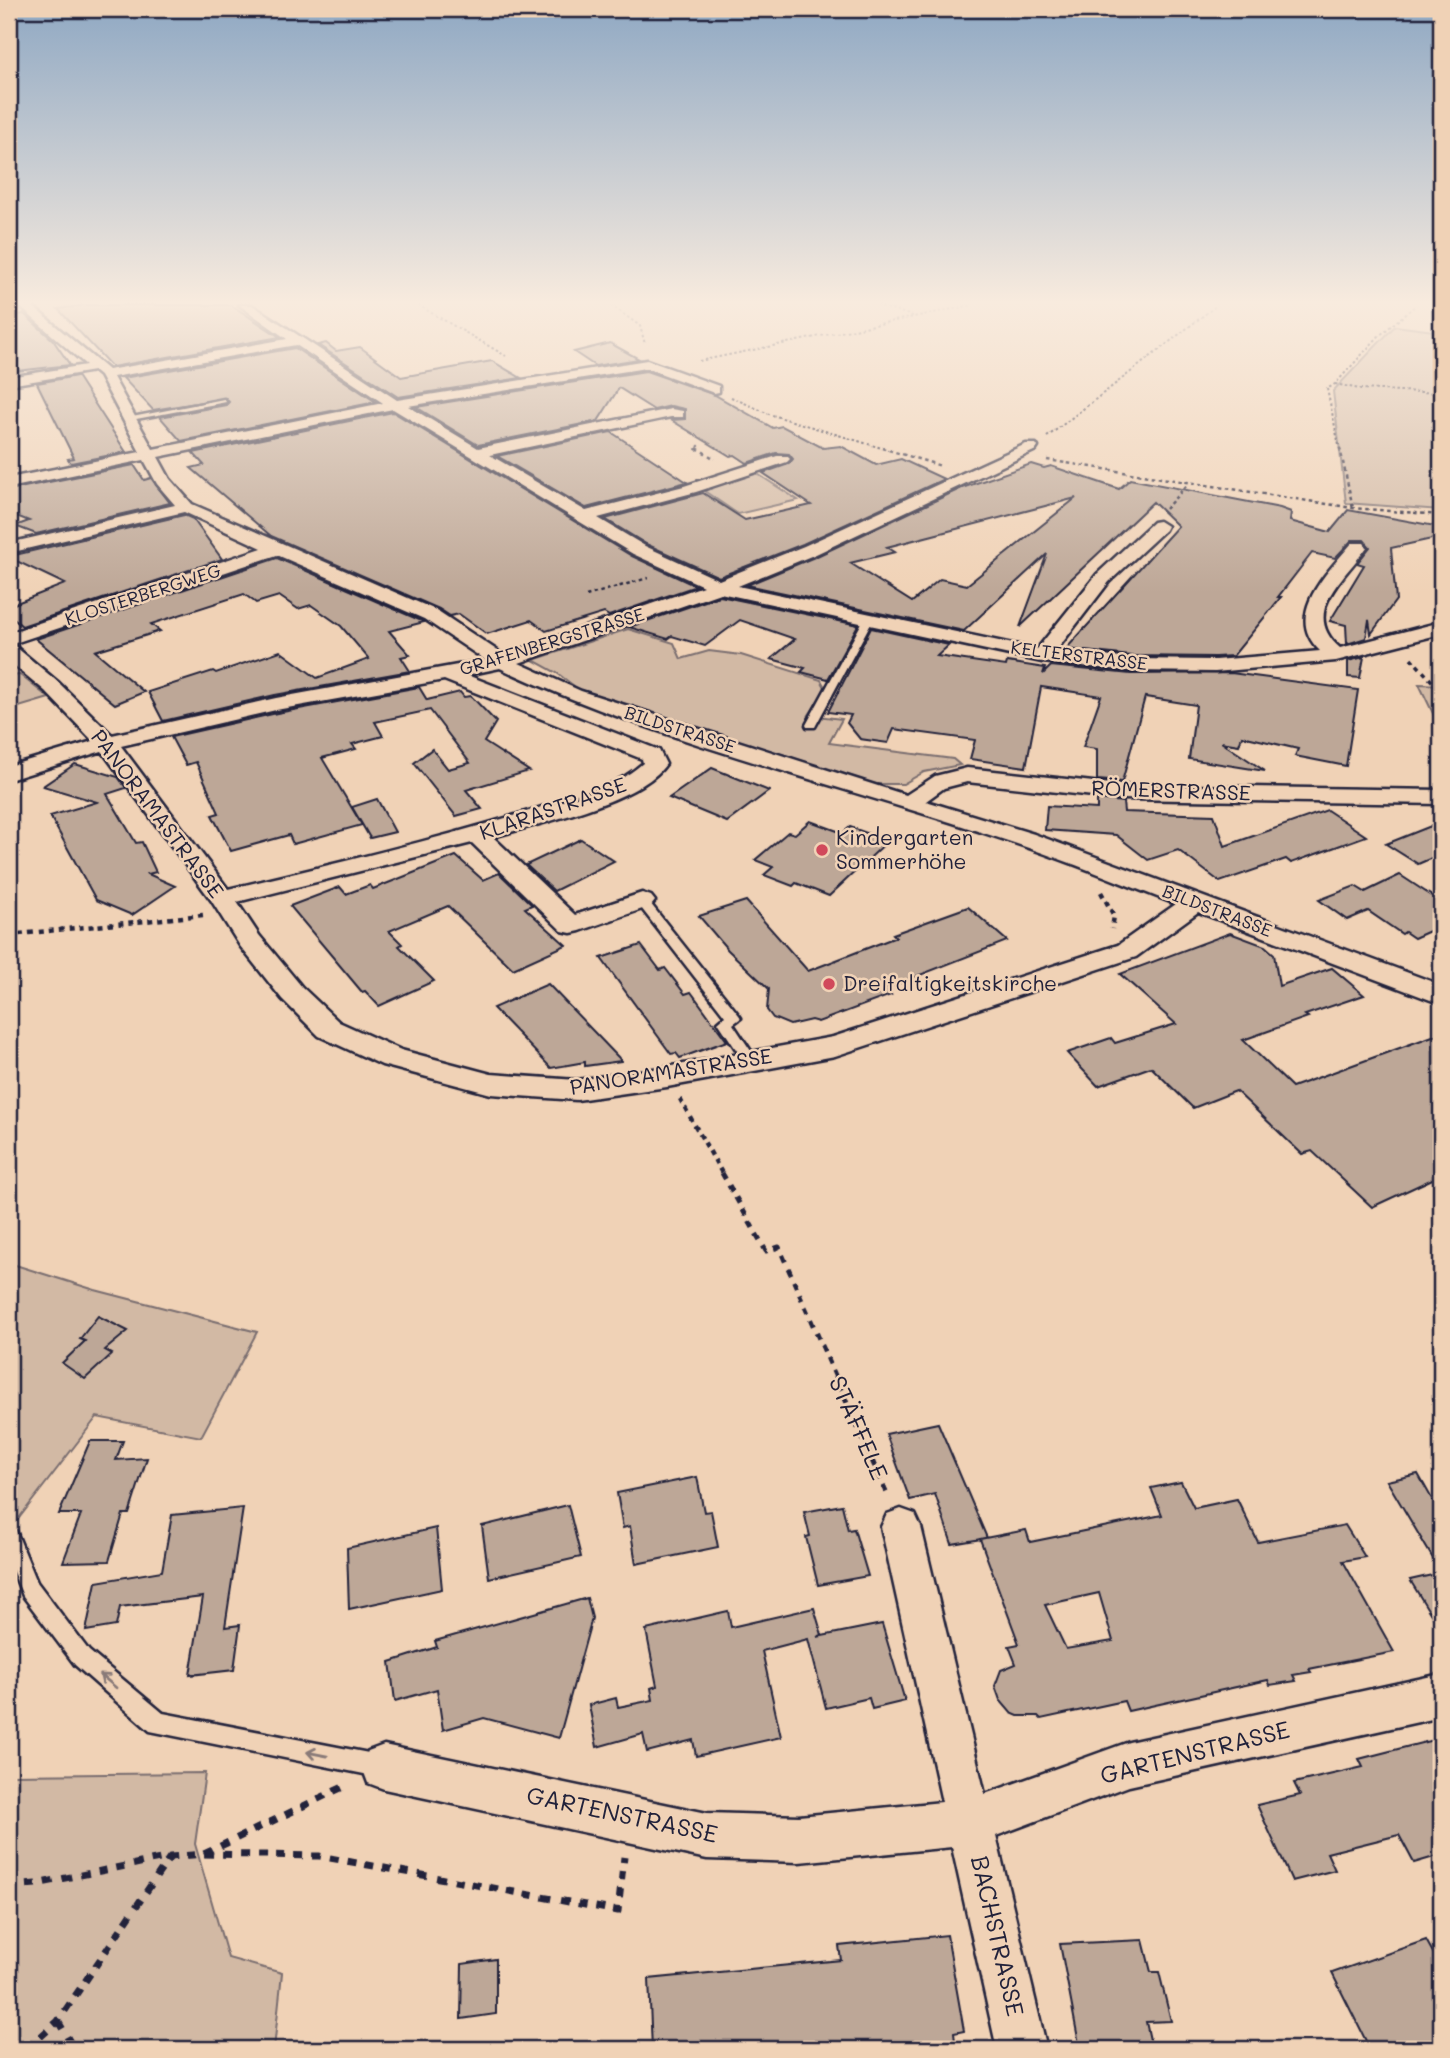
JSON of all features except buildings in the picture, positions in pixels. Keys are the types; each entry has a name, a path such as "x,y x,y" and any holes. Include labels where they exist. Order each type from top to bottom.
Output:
{"street":[{"name":"BILDSTRASSE","path":"120,401 163,481 186,507 431,615 502,662 574,695 786,765 1026,839 1441,995"},
{"name":"KELTERSTRASSE","path":"391,401 639,550 719,587 1042,656 1131,665 1215,667 1336,654 1441,628"},
{"path":"9,483 414,401"},
{"path":"476,453 614,422 678,414"},
{"name":"GRAFENBERGSTRASSE","path":"9,772 107,743 276,704 502,662 719,587 810,550 1024,451"},
{"path":"584,517 690,489 782,459"},
{"path":"9,548 186,507"},
{"path":"1042,656 1102,578 1159,526"},
{"path":"1336,654 1318,638 1312,619 1318,599 1358,547"},
{"name":"KLOSTERBERGWEG","path":"9,639 277,549"},
{"name":"PANORAMASTRASSE","path":"9,651 52,687 107,743 227,905 249,940 292,993 329,1029 392,1058 491,1084 577,1090 667,1077 835,1046 1127,951 1196,902"},
{"name":"KLARASTRASSE","path":"227,905 478,836 608,793 642,778 655,764 651,755 446,674"},
{"name":"RÖMERSTRASSE","path":"910,803 930,785 947,776 967,775 1119,792 1441,797"},
{"path":"478,836 571,925 642,901"},
{"path":"901,1527 971,1822"},
{"name":"GARTENSTRASSE","path":"384,1767 707,1836 799,1839 971,1822 1129,1764 1441,1696"},
{"name":"BACHSTRASSE","path":"971,1822 1022,2049"}],"lane":[{"path":"131,418 224,401"},
{"path":"811,726 868,619"},
{"path":"642,901 734,1018 725,1022 750,1060"},
{"name":"GARTENSTRASSE","path":"9,1538 30,1589 82,1658 158,1723 384,1767"}],"path":[{"path":"740,401 769,414 972,475"},
{"path":"1024,451 1097,401"},
{"path":"1329,401 1353,508"},
{"path":"1024,451 1353,508 1441,515"},
{"path":"586,596 680,569"},
{"path":"1396,641 1441,691"},
{"path":"9,934 227,905"},
{"name":"STÄFFELE","path":"667,1077 766,1251 779,1247 901,1527"},
{"path":"204,1854 384,1767"},
{"path":"9,1886 36,1884 170,1857 204,1854 319,1856 618,1911 628,1821"},
{"path":"27,2049 58,2021 170,1857"},
{"path":"58,2021 74,2049"}],"shaded area":[{"path":"1334,401 1441,401 1441,510 1346,503"},
{"path":"753,471 798,500 738,514 700,488"},
{"path":"628,629 674,643 681,659 709,651 741,655 821,680 826,689 809,715 842,719 829,743 953,759 960,765 924,772 903,784 875,784 578,689 533,660"},
{"path":"20,675 49,698 9,710 9,676"},
{"path":"1419,684 1441,685 1441,730"},
{"path":"9,1263 95,1290 257,1332 201,1437 97,1417 9,1531"},
{"path":"205,1773 195,1844 228,1958 282,1973 274,2049 9,2049 9,1775"}],"place":[{"name":"Kindergarten Sommerhöhe","path":"822,850"},
{"name":"Dreifaltigkeitskirche","path":"829,984"}]}
